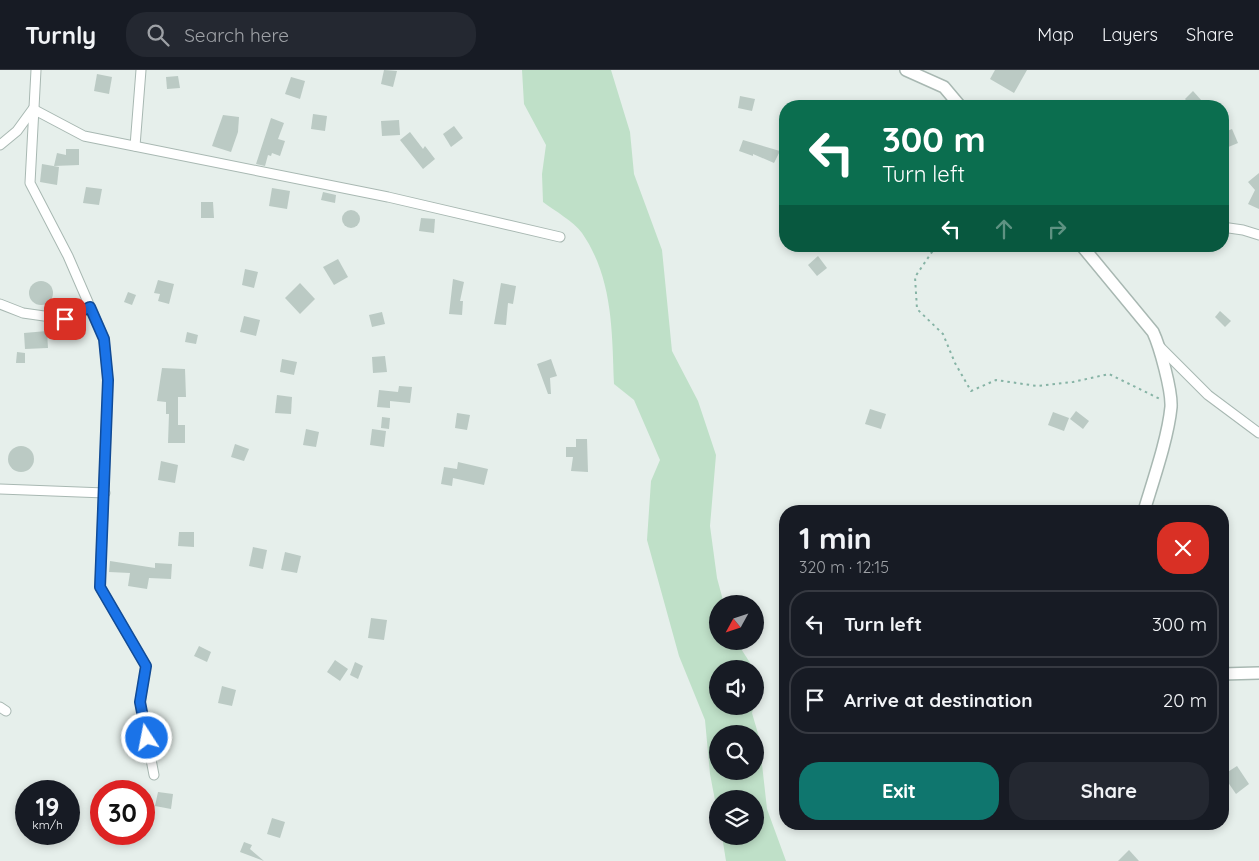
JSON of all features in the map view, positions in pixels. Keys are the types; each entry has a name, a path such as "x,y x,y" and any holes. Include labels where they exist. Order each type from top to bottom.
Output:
{"street":[{"path":"36,70 30,183 68,256 104,339 108,380 100,587 146,666 140,702 154,774"},
{"path":"135,146 141,70"},
{"path":"906,70 944,87 955,100"},
{"path":"0,146 17,131 33,110"},
{"path":"33,110 84,136 388,197 560,237"},
{"path":"1229,228 1259,235"},
{"path":"1087,252 1153,332 1159,346 1171,405 1146,505"},
{"path":"0,304 23,313 65,319 90,307"},
{"path":"1159,346 1208,395 1259,433"},
{"path":"0,489 105,493"},
{"path":"1229,674 1259,674"}],"path":[{"path":"932,252 915,277 917,309 943,334 954,363 971,391 996,380 1037,386 1073,382 1108,374 1171,405"}],"green space":[{"path":"522,70 611,70 630,132 634,174 662,250 672,351 698,401 716,455 710,526 717,578 722,595 709,595 709,650 742,650 748,660 709,660 709,715 753,715 756,725 709,725 709,763 705,720 679,656 647,540 651,481 660,460 634,400 614,384 613,344 609,306 600,268 592,250 582,233 569,220 543,202 542,174 546,145 524,104"},
{"path":"711,780 764,780 767,809 786,861 726,861 723,845 764,845 764,790 713,790"}],"building":[{"path":"384,70 397,71 393,87 381,84"},
{"path":"995,70 1027,70 1014,93 990,79"},
{"path":"97,74 112,77 109,94 94,91"},
{"path":"178,76 180,88 167,89 166,77"},
{"path":"291,77 305,81 300,99 285,94"},
{"path":"1193,91 1201,100 1186,100"},
{"path":"740,96 755,99 752,111 738,108"},
{"path":"313,114 327,116 325,131 311,129"},
{"path":"223,115 239,117 238,132 231,152 212,146"},
{"path":"271,118 284,123 278,139 285,141 280,156 272,153 271,156 268,155 265,166 256,164"},
{"path":"399,120 400,135 382,136 381,121"},
{"path":"454,126 463,138 451,147 443,134"},
{"path":"1232,129 1238,143 1229,147 1229,130"},
{"path":"410,132 423,149 425,146 435,159 423,169 400,140"},
{"path":"743,140 779,151 779,153 774,163 753,154 753,156 739,151"},
{"path":"66,149 79,149 79,165 54,166 57,153 66,155"},
{"path":"42,164 59,167 57,185 40,182"},
{"path":"1259,173 1259,209 1248,204 1255,190 1248,182"},
{"path":"86,187 102,189 99,205 83,203"},
{"path":"272,188 290,191 287,209 269,206"},
{"path":"323,192 336,195 335,203 321,200"},
{"path":"201,202 213,202 214,218 201,218"},
{"path":"351,210 357,213 360,219 357,225 351,228 345,225 342,219 345,213"},
{"path":"421,218 435,219 434,233 419,231"},
{"path":"818,256 827,268 817,276 808,265"},
{"path":"338,259 348,277 334,285 323,267"},
{"path":"245,269 258,272 254,288 242,285"},
{"path":"453,279 464,282 460,301 463,301 462,315 449,314"},
{"path":"158,280 174,284 169,304 158,301 160,294 154,293"},
{"path":"41,281 50,284 53,293 50,302 41,305 32,302 29,293 32,284"},
{"path":"300,283 315,299 300,314 285,298"},
{"path":"501,283 516,286 513,304 508,303 506,325 494,324"},
{"path":"128,292 136,295 132,305 124,302"},
{"path":"1220,311 1231,321 1225,327 1215,317"},
{"path":"382,312 385,324 372,327 369,315"},
{"path":"244,316 260,320 256,336 240,332"},
{"path":"47,331 48,348 25,349 24,333"},
{"path":"187,332 198,335 196,344 185,342"},
{"path":"17,352 25,353 25,363 16,363"},
{"path":"385,356 387,372 373,373 372,357"},
{"path":"282,359 297,362 294,375 280,372"},
{"path":"551,359 557,376 550,378 551,394 548,394 537,364"},
{"path":"162,368 185,369 186,397 178,397 178,425 185,425 185,443 168,443 169,414 166,414 166,402 157,401"},
{"path":"399,386 412,387 410,403 390,401 390,408 377,407 379,390 398,392"},
{"path":"277,395 292,397 291,414 275,413"},
{"path":"870,409 886,414 881,429 865,424"},
{"path":"1076,411 1089,421 1083,429 1070,419"},
{"path":"1053,412 1069,418 1064,431 1048,425"},
{"path":"457,413 470,415 467,430 455,428"},
{"path":"382,417 390,418 389,429 381,428"},
{"path":"306,429 319,432 316,447 303,445"},
{"path":"372,429 386,431 384,447 370,445"},
{"path":"576,439 587,439 588,472 571,471 573,457 566,457 566,447 576,447"},
{"path":"235,444 249,449 244,461 231,457"},
{"path":"21,446 30,450 34,459 30,468 21,472 12,468 8,459 12,450"},
{"path":"161,461 178,465 175,483 158,480"},
{"path":"458,462 488,469 484,485 453,478 452,486 441,484 444,467 457,469"},
{"path":"179,532 194,532 194,547 178,546"},
{"path":"253,547 267,550 263,569 249,566"},
{"path":"285,552 301,556 297,573 281,570"},
{"path":"110,561 155,568 155,563 172,564 171,579 149,578 147,589 128,586 130,573 109,572"},
{"path":"371,618 387,620 384,640 368,638"},
{"path":"199,646 211,652 207,662 194,656"},
{"path":"335,660 348,669 340,681 327,672"},
{"path":"355,662 363,666 358,679 350,675"},
{"path":"222,686 236,690 232,706 218,703"},
{"path":"1237,766 1249,784 1236,794 1229,784 1229,771"},
{"path":"158,792 173,794 171,809 155,806"},
{"path":"272,818 285,822 280,838 267,834"},
{"path":"244,842 252,845 250,849 264,861 240,852"},
{"path":"1129,850 1139,861 1118,861"}],"route":[{"path":"65,319 90,307 104,339 108,380 100,587 146,666 140,702 147,738"}]}
